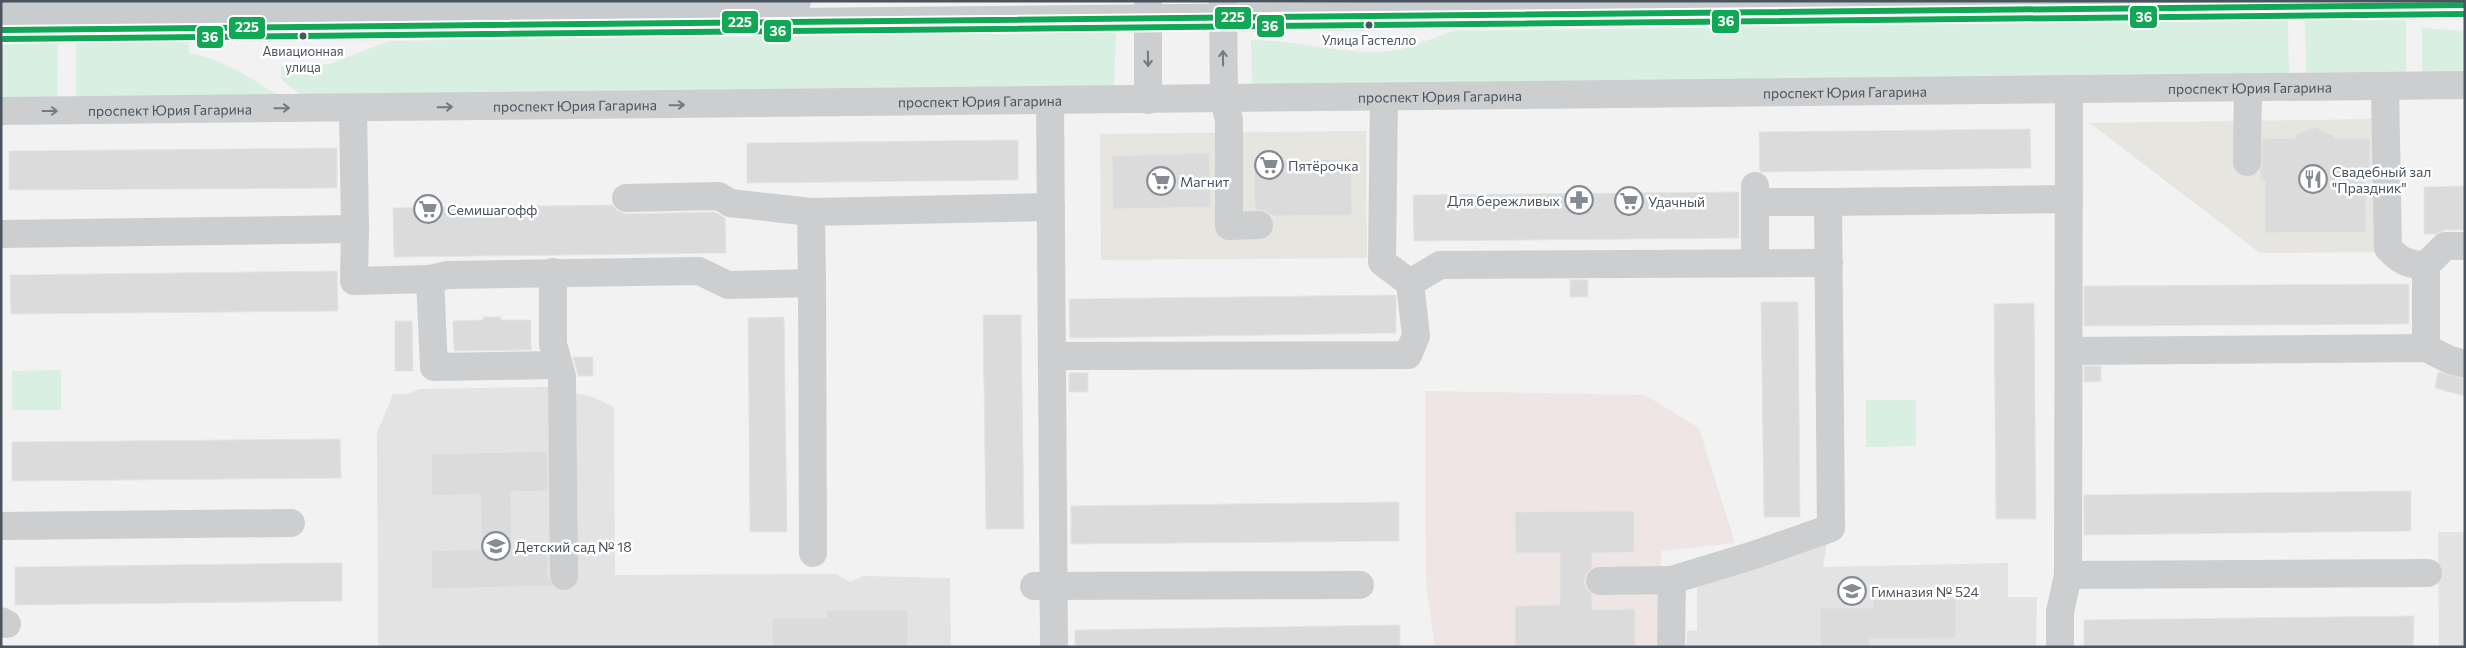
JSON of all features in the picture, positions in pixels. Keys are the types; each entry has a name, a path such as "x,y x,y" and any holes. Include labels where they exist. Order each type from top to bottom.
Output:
{"main road":[{"path":"159,13 797,1"},
{"path":"1,10 159,13 2465,4"},
{"path":"1,30 120,13"}],"street":[{"path":"1223,9 1224,99 1229,120 1229,226 1259,225"},
{"path":"1148,10 1148,100"},
{"name":"проспект Юрия Гагарина","path":"1,111 2465,85"},
{"path":"2385,86 2388,248 2397,258 2412,265 2426,265"},
{"path":"2247,162 2248,88"},
{"path":"2060,647 2060,612 2068,574 2069,89"},
{"path":"1052,356 1408,355 1416,336 1410,283 1382,262 1384,97"},
{"path":"1050,101 1052,356 1043,586 1054,647"},
{"path":"353,108 354,281 430,280 448,275 699,271 728,284 812,283"},
{"path":"1755,263 1755,194 1828,202 2069,199"},
{"path":"626,198 719,196 730,203 811,212 1051,207"},
{"path":"1600,581 1672,580 1831,528 1828,202"},
{"path":"811,212 813,553"},
{"path":"1,234 354,228"},
{"path":"2426,348 2426,265 2444,246 2465,246"},
{"path":"1410,283 1440,265 1829,263"},
{"path":"553,272 553,344 562,377 564,576"},
{"path":"430,280 434,367 559,365"},
{"path":"2069,352 2426,348 2465,364"},
{"path":"1,526 291,523"},
{"path":"2068,574 2428,573"},
{"path":"1671,647 1672,580"},
{"path":"1043,586 1360,585"}],"shaded area":[{"path":"2380,119 2382,252 2260,253 2090,123"},
{"path":"1366,131 1367,258 1101,260 1100,134"},
{"name":"Детский сад № 18","path":"547,387 593,397 614,407 615,575 836,574 850,582 863,576 950,578 951,647 378,647 377,433 393,394 407,394 420,389"},
{"path":"1425,391 1645,395 1699,428 1735,543 1661,551 1660,647 1435,647 1426,584"},
{"path":"2438,532 2465,532 2465,647 2439,647"},
{"name":"Гимназия № 524","path":"1827,543 1823,567 2008,563 2008,597 2037,597 2036,647 1686,647 1687,631 1697,630 1697,586"}],"green space":[{"path":"2406,18 2406,74 2306,75 2305,19"},
{"path":"2288,20 2289,76 1252,87 1251,40 1372,52 1406,48 1453,31"},
{"path":"2422,28 2465,31 2465,74 2422,74"},
{"path":"1116,31 1114,89 303,97 281,79 281,65 329,64 389,41"},
{"path":"188,40 189,53 225,65 247,76 280,97 76,99 76,42"},
{"path":"58,43 57,100 1,100 1,44"},
{"path":"61,370 61,410 12,410 12,371"},
{"path":"1866,400 1916,400 1916,446 1866,447"}],"building":[{"name":"Свадебный зал \"Праздник\"","path":"2316,127 2328,134 2333,134 2334,138 2370,138 2370,177 2365,177 2366,232 2265,233 2265,181 2260,181 2263,139 2296,138 2296,134"},
{"path":"2030,129 2031,168 1760,172 1759,132"},
{"path":"1018,140 1018,180 747,183 747,143"},
{"path":"337,148 337,188 9,190 9,151"},
{"name":"Магнит","path":"1209,153 1211,207 1113,209 1112,156"},
{"path":"1351,159 1352,215 1272,216 1266,211 1255,210 1254,161"},
{"path":"2465,186 2465,230 2445,230 2435,234 2424,234 2424,187"},
{"path":"1739,192 1739,238 1414,241 1413,195"},
{"path":"612,205 618,211 626,214 715,212 725,218 726,253 394,257 393,208"},
{"path":"337,271 338,311 11,314 10,275"},
{"path":"1570,280 1588,280 1588,297 1570,297"},
{"path":"2409,284 2409,324 2084,326 2084,286"},
{"path":"1396,295 1396,333 1070,338 1069,299"},
{"path":"1761,302 1798,302 1800,517 1764,517"},
{"path":"2034,303 2036,519 1996,519 1994,304"},
{"path":"983,315 1021,315 1024,529 986,529"},
{"path":"483,317 501,317 501,320 531,320 531,350 454,351 453,321 483,320"},
{"path":"784,317 787,532 750,532 748,318"},
{"path":"395,321 412,321 413,371 395,371"},
{"path":"573,357 593,357 593,376 578,376"},
{"path":"2084,366 2101,366 2101,381 2084,382"},
{"path":"2438,372 2465,379 2465,396 2435,388"},
{"path":"1069,373 1088,373 1088,392 1069,392"},
{"path":"340,439 341,478 12,481 12,442"},
{"path":"547,451 548,491 511,492 512,550 548,549 548,576 553,586 432,589 431,551 482,549 480,494 432,496 431,454"},
{"path":"2411,491 2411,531 2084,535 2084,495"},
{"path":"1399,502 1399,541 1071,544 1071,506"},
{"path":"1634,511 1634,552 1592,553 1592,568 1586,574 1584,582 1592,594 1592,610 1635,609 1635,647 1515,647 1515,606 1560,605 1560,553 1516,553 1515,512"},
{"path":"342,563 342,601 15,605 15,567"},
{"path":"1956,599 1956,638 1870,639 1870,647 1820,647 1820,608 1873,608 1873,600"},
{"path":"826,610 908,610 908,647 772,647 772,618 827,618"},
{"path":"2414,616 2413,647 2084,647 2084,620"},
{"path":"1400,625 1400,647 1075,647 1075,630"}],"transit line":[{"name":"225","path":"1,30 2465,5"},
{"name":"36","path":"1,39 2465,14"}],"place":[{"name":"Улица Гастелло","path":"1369,25"},
{"name":"Авиационная улица","path":"303,36"},
{"name":"Пятёрочка","path":"1269,165"},
{"name":"Свадебный зал \"Праздник\"","path":"2313,179"},
{"name":"Магнит","path":"1161,181"},
{"name":"Для бережливых","path":"1579,200"},
{"name":"Удачный","path":"1629,201"},
{"name":"Семишагофф","path":"428,209"},
{"name":"Детский сад № 18","path":"496,546"},
{"name":"Гимназия № 524","path":"1852,591"}]}
